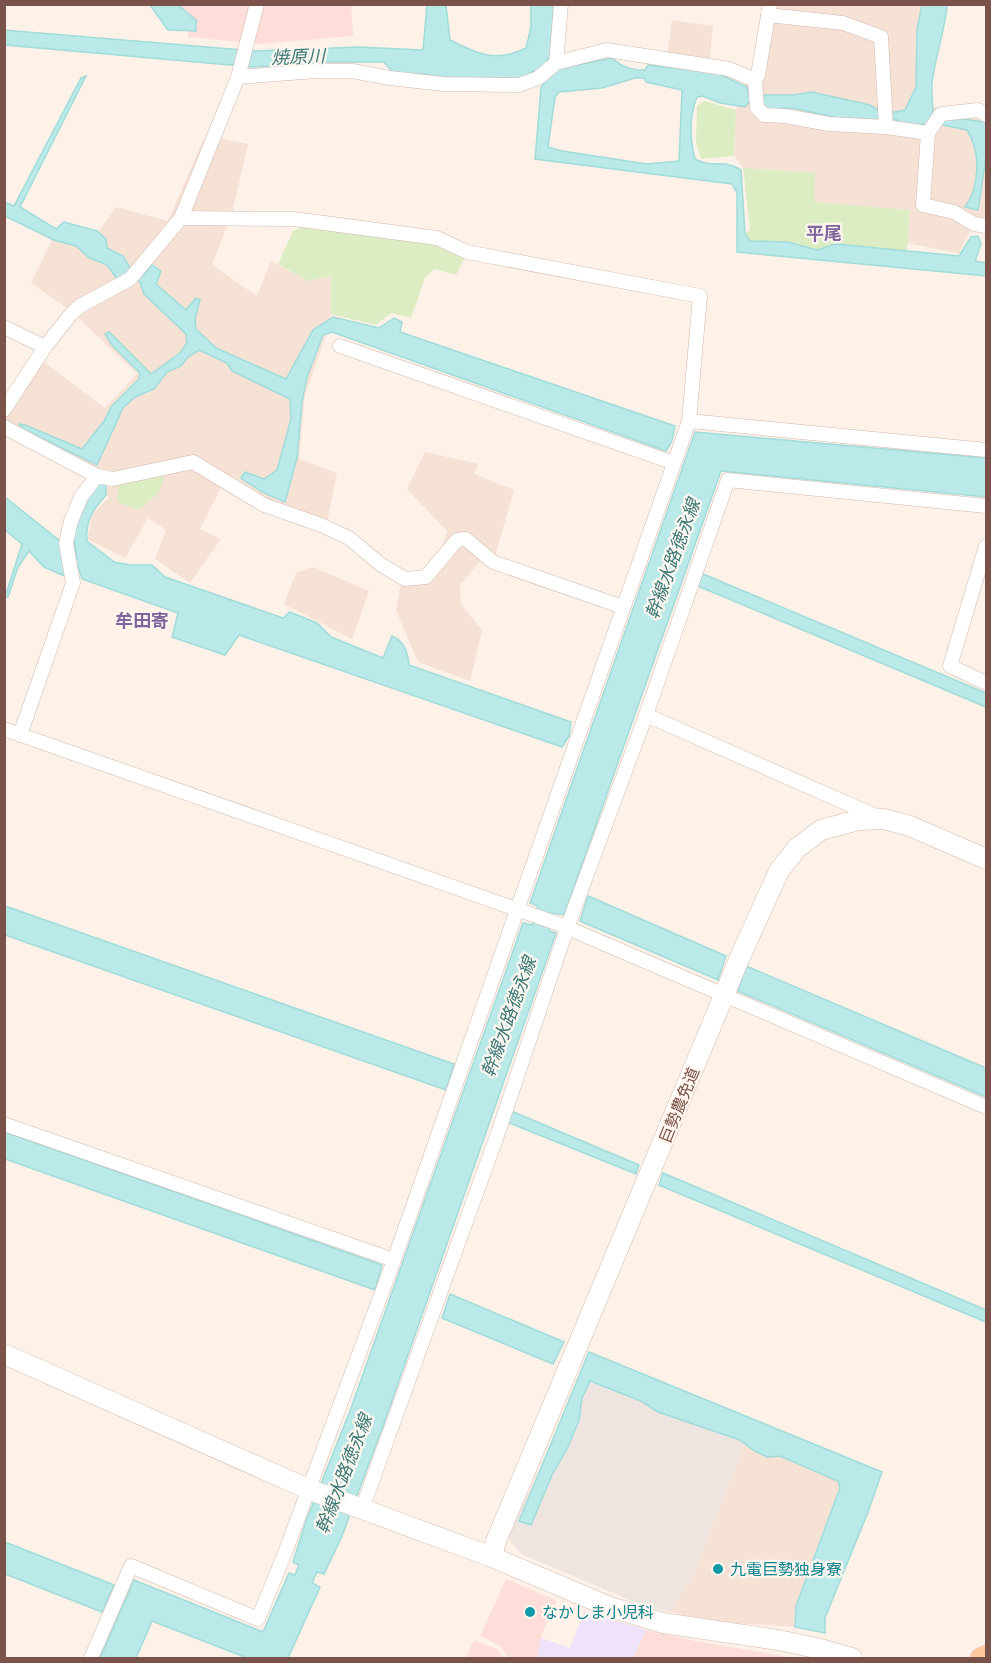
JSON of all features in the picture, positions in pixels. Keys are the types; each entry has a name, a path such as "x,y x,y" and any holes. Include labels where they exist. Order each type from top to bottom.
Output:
{"main road":[{"path":"981,1659 987,1656"}],"street":[{"path":"4,410 45,347 80,306 135,274 181,218 238,77 257,4"},
{"path":"547,70 561,4"},
{"path":"886,127 881,37 843,23 769,10 755,87 757,108 764,115 785,116 829,124 930,130"},
{"path":"238,77 316,71 352,71 442,84 519,85 547,70 607,50 729,69 755,87"},
{"path":"987,115 978,110 941,114 930,130 923,205 954,212 975,224 987,226"},
{"path":"91,1659 130,1566 258,1619 283,1558 524,912 623,607 688,421 700,296 467,252 437,238 294,219 181,218"},
{"path":"4,327 45,347"},
{"path":"340,346 674,463"},
{"path":"688,421 987,450"},
{"path":"4,427 97,476 113,479 193,462 264,505 321,525 349,538 380,564 405,579 426,578 458,540 466,539 493,562 623,607"},
{"path":"20,735 74,583 66,543 71,520 81,497 97,476"},
{"path":"362,1509 468,1218 561,925 646,715 728,480 987,506"},
{"path":"987,546 950,666 987,683"},
{"path":"646,715 884,819"},
{"path":"4,729 561,925 987,1107"},
{"name":"巨勢農免道","path":"492,1557 496,1541 779,871 796,848 821,830 858,820 884,819 910,826 987,859"},
{"path":"4,1124 394,1260"},
{"path":"4,1354 308,1489 492,1557 610,1607 663,1623 777,1640 852,1659"}],"shaded area":[{"path":"171,5 351,5 353,36 258,44 188,37 190,19"},
{"path":"766,5 930,5 919,109 940,107 986,112 986,231 970,230 959,253 906,243 910,210 813,202 815,173 743,168 734,156 736,110 749,73 754,71"},
{"path":"672,20 713,26 709,64 667,58"},
{"path":"204,138 248,144 232,213 212,265 257,296 271,261 308,281 332,276 331,314 305,395 299,459 337,473 327,522 223,484 200,529 221,539 190,583 155,559 166,530 148,518 125,558 87,539 93,514 109,497 90,476 5,433 5,419 44,362 105,408 137,374 70,310 31,283 55,234 91,242 116,207 168,221"},
{"path":"425,452 478,464 474,474 514,490 492,567 481,560 460,585 461,604 482,630 470,681 418,662 396,610 403,573 424,572 439,555 447,531 407,489"},
{"path":"313,567 369,591 352,639 284,604 296,573"},
{"path":"582,1377 747,1437 693,1576 669,1612 637,1603 521,1554 508,1537"},
{"path":"747,1437 848,1479 795,1627 718,1622 669,1612 693,1576"},
{"path":"506,1579 557,1601 542,1634 537,1658 509,1658 500,1646 480,1636"},
{"path":"584,1611 646,1630 633,1658 537,1658 541,1638 570,1648"},
{"path":"646,1630 695,1641 795,1658 633,1658"},
{"path":"474,1640 497,1649 503,1658 466,1658"}],"green space":[{"path":"704,101 736,110 734,156 701,159 696,143 697,106"},
{"path":"743,168 815,173 814,202 910,210 907,250 884,250 836,244 817,250 788,242 750,241 745,234 750,229"},
{"path":"307,224 437,241 465,257 456,275 434,269 425,278 411,318 391,313 376,325 331,314 331,276 308,281 278,264 293,231"},
{"path":"165,474 159,492 139,510 117,502 119,481"}],"water":[{"path":"150,5 178,5 196,20 196,31 168,30"},
{"name":"焼原川","path":"427,5 446,5 450,40 478,53 496,56 516,53 526,48 531,27 531,5 554,5 550,56 543,68 561,68 612,58 623,66 635,69 645,70 648,65 717,73 747,87 749,95 792,95 812,92 870,105 884,114 905,110 916,87 917,28 922,5 947,5 932,83 933,115 986,124 986,157 978,210 965,207 974,189 977,169 975,148 967,130 943,125 904,124 895,119 879,121 838,118 793,108 767,109 749,102 745,107 720,103 703,96 697,97 693,112 692,144 695,159 701,162 734,166 741,170 745,234 750,241 788,242 817,250 836,244 959,256 971,237 978,236 981,244 975,261 986,263 986,276 737,252 737,193 732,184 535,159 541,88 544,83 537,72 533,71 524,78 455,79 424,74 402,75 393,72 384,62 325,62 253,67 5,45 4,30 255,51 358,47 423,50","holes":["635,78 644,78 646,82 682,90 679,161 647,164 548,147 555,97 559,92 602,88"]},
{"path":"86,76 20,207 56,229 64,222 97,231 106,239 107,248 123,256 130,268 143,275 152,265 161,271 156,284 186,310 196,298 200,300 195,319 196,329 216,348 286,379 313,330 333,317 379,328 394,318 402,322 400,332 675,426 672,441 666,451 332,332 323,335 307,377 302,402 297,458 285,502 262,492 241,478 245,472 264,479 277,470 291,419 290,399 232,371 227,363 199,350 188,357 181,366 167,372 154,389 135,397 123,408 97,465 23,429 19,424 82,449 104,421 111,407 139,379 140,373 112,345 105,334 109,332 151,374 180,353 187,343 186,334 144,294 140,282 127,274 117,279 107,265 88,257 76,246 54,240 5,216 4,202 14,206 81,78"},
{"name":"幹線水路徳永線","path":"695,432 986,458 986,497 721,471 564,915 554,913 549,931 556,933 383,1426 342,1536 324,1574 317,1572 312,1583 320,1587 288,1658 247,1658 152,1621 136,1658 100,1658 134,1580 263,1632 289,1573 295,1575 299,1565 293,1562 306,1521 350,1411 523,923 532,925 538,906 530,903"},
{"path":"100,483 106,485 106,495 91,516 87,528 87,541 114,562 152,565 165,577 283,618 290,612 317,623 331,637 383,658 392,636 405,648 409,665 571,722 569,736 562,747 239,635 225,655 172,637 178,613 82,579 78,566 65,565 65,576 44,567 29,551 18,567 8,597 5,597 22,544 5,530 5,497 61,542 64,560 77,559 74,534 77,518 82,503 90,491"},
{"path":"703,574 986,693 986,707 698,586"},
{"path":"588,896 726,956 718,980 580,921"},
{"path":"5,906 454,1064 446,1090 5,935"},
{"path":"746,966 986,1068 986,1097 738,991"},
{"path":"511,1111 639,1165 636,1174 507,1122"},
{"path":"5,1132 382,1265 375,1290 5,1159"},
{"path":"663,1173 986,1310 986,1322 659,1185"},
{"path":"450,1294 564,1342 553,1364 442,1318"},
{"path":"589,1352 882,1472 825,1618 825,1633 795,1627 796,1606 840,1488 838,1481 780,1456 767,1457 740,1440 658,1412 641,1401 590,1381 582,1398 579,1420 568,1447 552,1475 531,1525 519,1521"},
{"path":"5,1542 114,1585 102,1612 5,1574"}],"place":[{"name":"九電巨勢独身寮","path":"718,1569"},
{"name":"なかしま小児科","path":"530,1612"}],"district":[{"name":"平尾","path":"824,234"},
{"name":"牟田寄","path":"142,621"}]}
